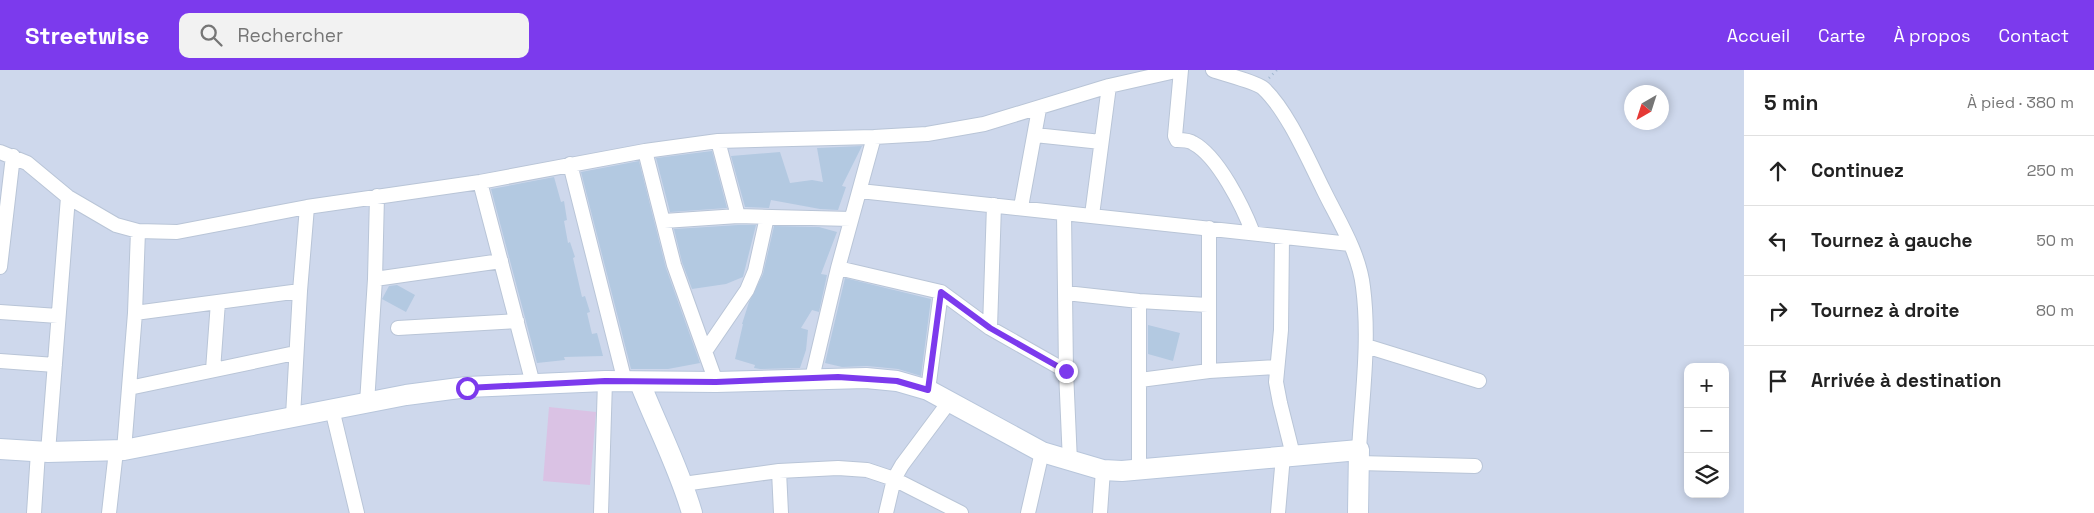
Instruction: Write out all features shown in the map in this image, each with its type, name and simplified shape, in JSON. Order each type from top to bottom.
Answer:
[{"type":"street","points":[[0,267],[7,154],[27,163],[68,197],[116,225],[138,231],[177,232],[307,207],[480,182],[645,151],[718,141],[874,138],[927,134],[984,124],[1039,109],[1109,86],[1181,70],[1175,136],[1177,140],[1192,142],[1210,155],[1244,208],[1253,234]]},
{"type":"street","points":[[1213,70],[1262,86],[1280,109],[1306,155],[1350,244],[1363,286],[1366,346],[1359,457],[1358,513]]},
{"type":"street","points":[[1092,215],[1109,86]]},
{"type":"street","points":[[1020,207],[1039,109]]},
{"type":"street","points":[[1035,134],[1101,142]]},
{"type":"street","points":[[812,378],[838,268],[874,138]]},
{"type":"street","points":[[718,141],[738,216]]},
{"type":"street","points":[[645,151],[674,265],[716,382]]},
{"type":"street","points":[[570,164],[623,382],[671,460],[683,484],[692,513]]},
{"type":"street","points":[[480,182],[533,384]]},
{"type":"street","points":[[860,191],[1350,244]]},
{"type":"street","points":[[367,403],[377,196]]},
{"type":"street","points":[[34,513],[55,365],[68,197]]},
{"type":"street","points":[[990,328],[994,205]]},
{"type":"street","points":[[293,416],[307,207]]},
{"type":"street","points":[[1064,213],[1066,371],[1070,462]]},
{"type":"street","points":[[664,221],[738,216],[851,219]]},
{"type":"street","points":[[706,350],[747,290],[755,271],[767,217]]},
{"type":"street","points":[[1209,228],[1209,371]]},
{"type":"street","points":[[109,513],[129,388],[135,313],[138,231]]},
{"type":"street","points":[[1278,513],[1288,455],[1276,382],[1281,330],[1282,237]]},
{"type":"street","points":[[374,279],[502,261]]},
{"type":"street","points":[[838,268],[941,292],[990,328],[1066,371]]},
{"type":"street","points":[[135,313],[300,291]]},
{"type":"street","points":[[928,390],[941,292]]},
{"type":"street","points":[[1066,293],[1139,301],[1208,305]]},
{"type":"street","points":[[1139,301],[1139,469]]},
{"type":"street","points":[[213,370],[218,302]]},
{"type":"street","points":[[0,312],[58,316]]},
{"type":"street","points":[[398,328],[517,321]]},
{"type":"street","points":[[1366,346],[1479,381]]},
{"type":"street","points":[[129,388],[296,353]]},
{"type":"street","points":[[0,360],[55,365]]},
{"type":"street","points":[[1140,380],[1209,371],[1277,368]]},
{"type":"street","points":[[0,449],[43,452],[120,450],[406,395],[458,388],[533,384],[866,378],[897,381],[928,390],[1042,452],[1070,462],[1103,470],[1122,471],[1288,455],[1359,457],[1475,466]]},
{"type":"street","points":[[601,513],[623,382]]},
{"type":"street","points":[[886,513],[894,479],[902,465],[949,402]]},
{"type":"street","points":[[332,410],[357,513]]},
{"type":"street","points":[[1028,513],[1042,452]]},
{"type":"street","points":[[683,484],[780,471],[838,468],[867,470],[894,479],[946,509],[961,513]]},
{"type":"street","points":[[1100,513],[1103,470]]},
{"type":"street","points":[[780,471],[781,513]]},
{"type":"shaded area","points":[[0,70],[1744,70],[1744,513],[0,513]]},
{"type":"shaded area","points":[[549,407],[596,412],[590,485],[543,481]]},
{"type":"building","points":[[862,146],[842,186],[846,187],[838,210],[820,209],[771,200],[769,208],[745,207],[731,156],[780,152],[790,183],[812,180],[823,182],[817,148]]},
{"type":"building","points":[[712,151],[727,208],[670,212],[656,158]]},
{"type":"building","points":[[639,161],[666,268],[700,363],[668,369],[631,369],[581,172]]},
{"type":"building","points":[[554,177],[561,202],[564,201],[567,220],[564,221],[568,243],[570,242],[575,257],[573,258],[582,297],[585,296],[590,312],[587,313],[592,334],[597,333],[603,356],[564,357],[565,360],[537,363],[491,189]]},
{"type":"building","points":[[756,225],[743,277],[726,284],[692,289],[682,262],[674,229]]},
{"type":"building","points":[[774,226],[819,227],[837,232],[821,274],[827,275],[819,312],[812,310],[801,328],[808,330],[806,350],[800,368],[760,369],[754,368],[755,365],[735,359],[742,324],[749,302],[763,274]]},
{"type":"building","points":[[845,278],[931,299],[921,376],[898,369],[867,366],[842,367],[825,363]]},
{"type":"building","points":[[397,285],[415,295],[406,312],[382,299],[389,286]]},
{"type":"building","points":[[1148,325],[1180,333],[1173,361],[1148,354]]},
{"type":"route","points":[[467,388],[605,381],[640,383],[716,382],[838,377],[897,381],[928,390],[941,292],[990,328],[1066,371]]}]
